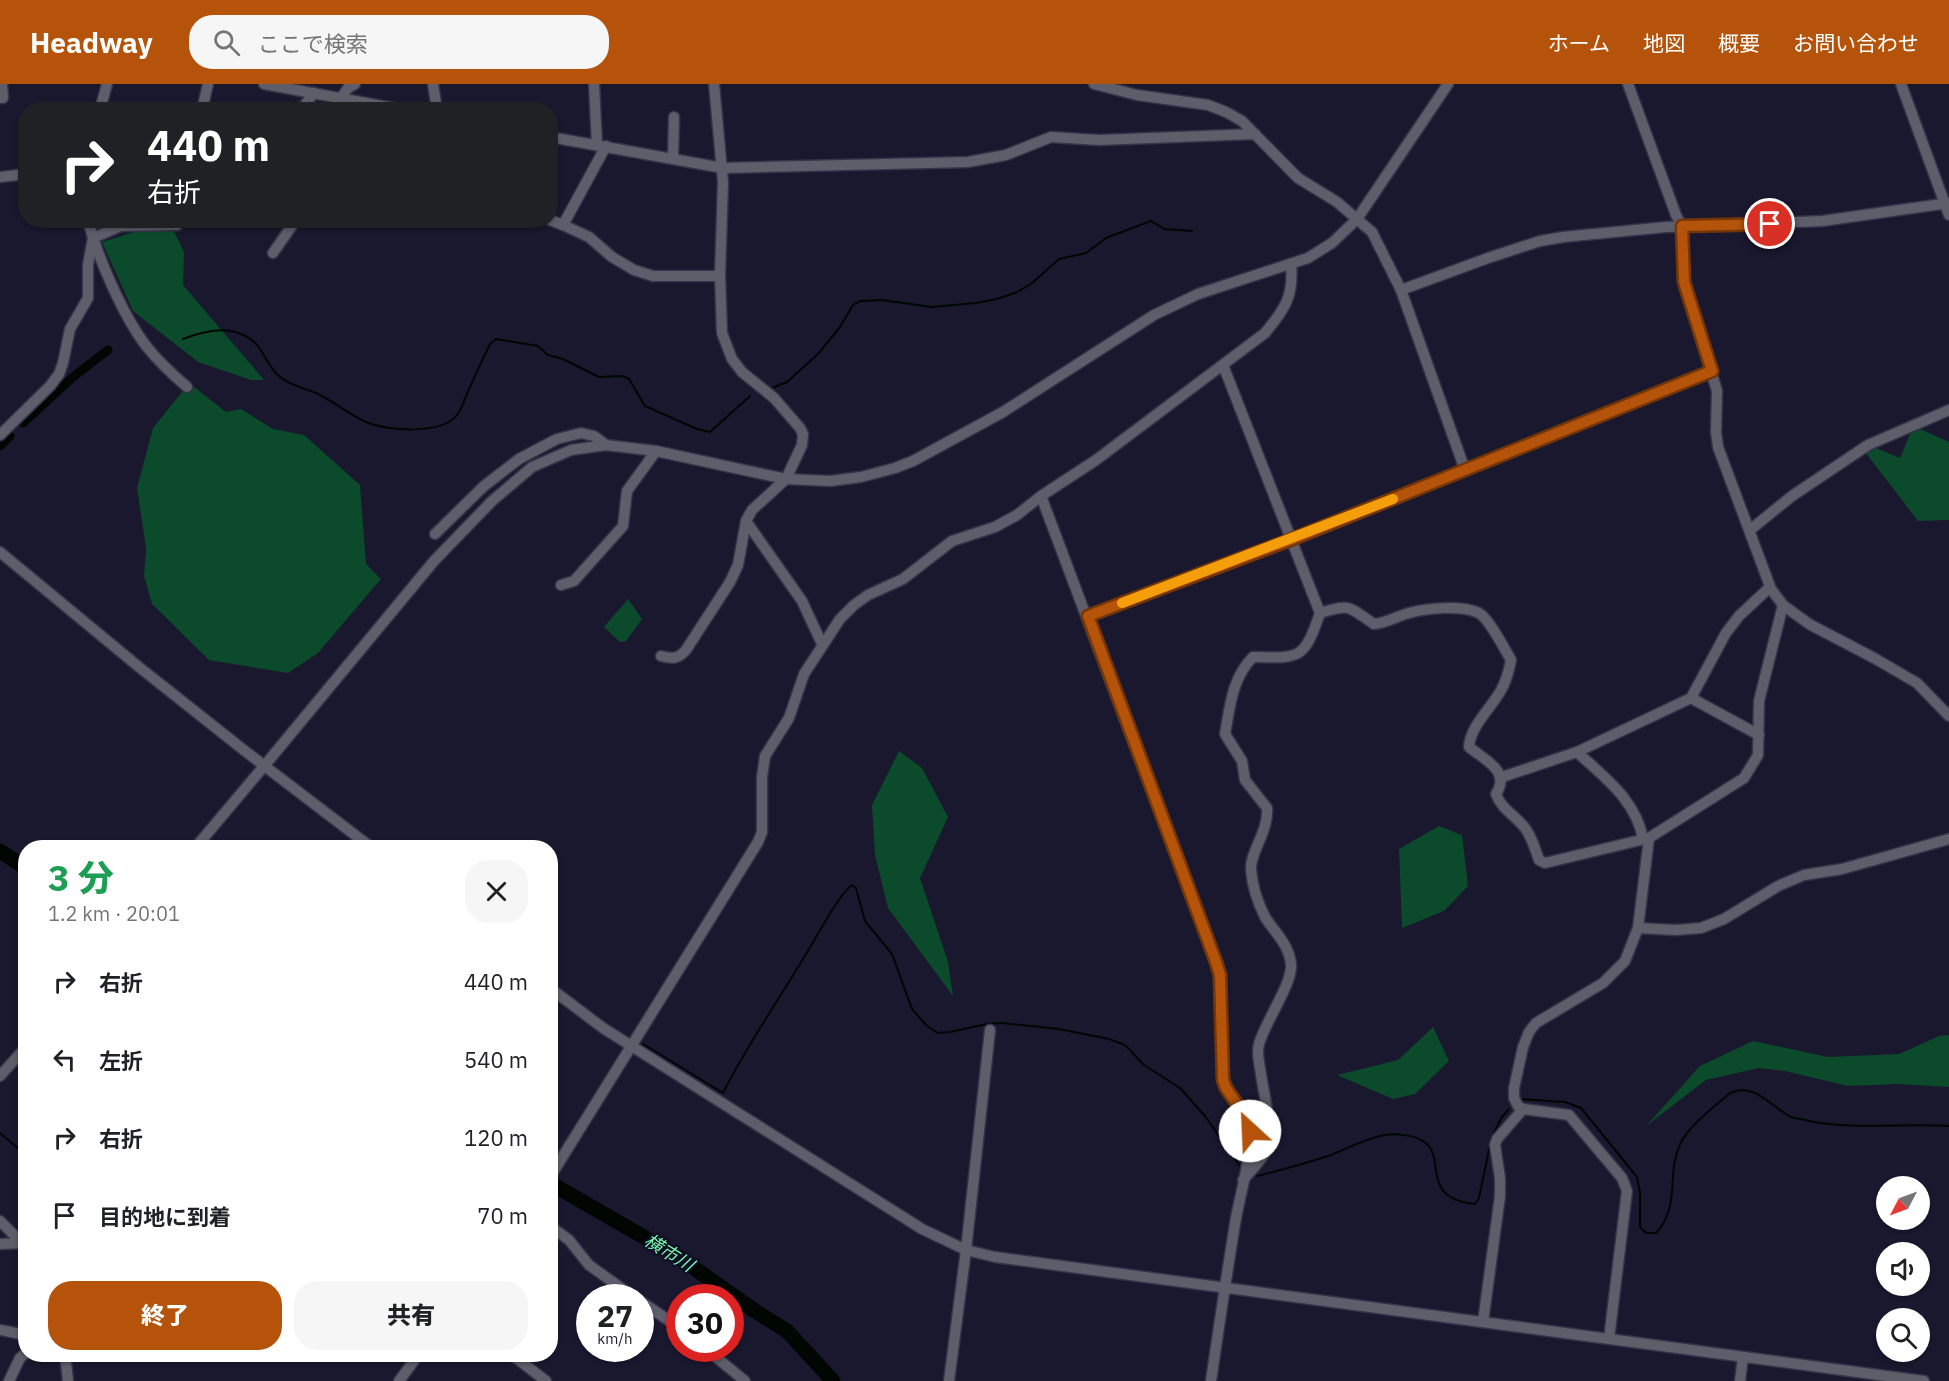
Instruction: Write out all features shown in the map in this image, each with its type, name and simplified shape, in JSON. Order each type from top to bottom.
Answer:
[{"type":"street","points":[[0,98],[3,98],[2,84]]},
{"type":"street","points":[[102,102],[107,84]]},
{"type":"street","points":[[204,102],[207,84]]},
{"type":"street","points":[[264,84],[341,98],[351,102]]},
{"type":"street","points":[[341,98],[348,88],[355,84]]},
{"type":"street","points":[[432,84],[435,102]]},
{"type":"street","points":[[563,225],[602,146],[594,84]]},
{"type":"street","points":[[661,656],[672,659],[679,657],[719,601],[738,565],[746,521],[752,510],[786,479],[802,446],[803,435],[800,428],[774,398],[742,372],[732,358],[722,333],[720,276],[723,168],[714,84]]},
{"type":"street","points":[[1094,84],[1137,95],[1208,105],[1226,112],[1242,122],[1298,178],[1337,202],[1372,232],[1401,290],[1465,471]]},
{"type":"street","points":[[202,840],[434,561],[492,501],[532,467],[571,450],[606,445],[657,451],[786,479],[830,481],[861,477],[895,468],[1003,412],[1154,315],[1198,294],[1291,264],[1322,251],[1357,219],[1448,84]]},
{"type":"street","points":[[1628,84],[1682,226],[1684,282],[1717,391],[1716,432],[1719,447],[1770,587],[1783,605],[1809,624],[1917,683],[1949,716]]},
{"type":"street","points":[[1901,84],[1947,203],[1949,215]]},
{"type":"street","points":[[308,102],[314,93]]},
{"type":"street","points":[[673,159],[674,117]]},
{"type":"street","points":[[558,138],[723,168],[968,162],[1006,155],[1051,137],[1099,140],[1255,134]]},
{"type":"street","points":[[0,177],[18,175]]},
{"type":"street","points":[[1401,290],[1488,258],[1540,241],[1563,237],[1682,226],[1822,221],[1947,203]]},
{"type":"street","points":[[558,223],[589,237],[612,257],[634,270],[653,276],[720,276]]},
{"type":"street","points":[[90,228],[116,291],[145,345],[166,369],[187,387]]},
{"type":"street","points":[[93,238],[116,228]]},
{"type":"street","points":[[273,253],[290,228]]},
{"type":"street","points":[[0,435],[50,386],[59,374],[70,328],[88,298],[88,265],[93,238]]},
{"type":"street","points":[[558,1165],[758,842],[762,832],[762,777],[765,756],[789,718],[804,674],[840,619],[868,595],[903,579],[952,541],[1005,523],[1096,460],[1265,333],[1278,318],[1290,295],[1293,282],[1291,264]]},
{"type":"street","points":[[1223,365],[1320,613],[1310,641],[1299,654],[1290,657],[1253,657],[1243,668],[1233,689],[1225,734],[1242,761],[1245,780],[1267,808],[1264,830],[1251,864],[1251,873],[1256,895],[1265,916],[1288,948],[1292,967],[1258,1047],[1269,1132],[1268,1146],[1243,1180]]},
{"type":"street","points":[[1088,616],[1290,540],[1712,371]]},
{"type":"street","points":[[1750,530],[1792,496],[1868,445],[1949,411]]},
{"type":"street","points":[[435,534],[484,486],[519,459],[557,439],[580,433],[594,436],[606,445]]},
{"type":"street","points":[[561,585],[574,581],[622,526],[627,491],[657,451]]},
{"type":"street","points":[[1041,496],[1088,616],[1216,962],[1220,975],[1223,1080],[1244,1114],[1250,1131],[1211,1381]]},
{"type":"street","points":[[746,521],[802,601],[822,644]]},
{"type":"street","points":[[0,552],[139,667],[362,840]]},
{"type":"street","points":[[1502,777],[1577,752],[1691,698],[1726,633],[1739,616],[1770,587]]},
{"type":"street","points":[[1320,613],[1340,606],[1350,607],[1374,624],[1383,623],[1408,613],[1432,609],[1464,609],[1482,616],[1511,660],[1509,672],[1501,690],[1470,737],[1469,747],[1496,768],[1502,777],[1501,788],[1496,794],[1497,798],[1525,827],[1541,862],[1551,862],[1646,839],[1744,778],[1758,755],[1759,701],[1783,605]]},
{"type":"street","points":[[1691,698],[1759,735]]},
{"type":"street","points":[[1577,752],[1623,794],[1646,839],[1638,928],[1625,961],[1620,967],[1603,982],[1536,1023],[1529,1032],[1523,1047],[1514,1098],[1518,1106],[1523,1109],[1569,1115],[1622,1178],[1627,1191],[1609,1339]]},
{"type":"street","points":[[1638,928],[1676,930],[1701,928],[1724,919],[1778,886],[1804,875],[1842,869],[1949,838]]},
{"type":"street","points":[[558,994],[603,1028],[922,1228],[966,1250],[995,1257],[1924,1381]]},
{"type":"street","points":[[949,1381],[990,1030]]},
{"type":"street","points":[[0,1076],[18,1056]]},
{"type":"street","points":[[1483,1322],[1500,1196],[1495,1145],[1504,1129],[1523,1109]]},
{"type":"street","points":[[0,1221],[18,1238]]},
{"type":"street","points":[[558,1232],[569,1240],[589,1265],[615,1284]]},
{"type":"street","points":[[0,1244],[18,1245]]},
{"type":"street","points":[[0,1330],[18,1333]]},
{"type":"street","points":[[1740,1381],[1743,1357]]},
{"type":"street","points":[[9,1381],[18,1362]]},
{"type":"street","points":[[67,1362],[68,1381]]},
{"type":"street","points":[[399,1381],[412,1362]]},
{"type":"street","points":[[521,1362],[546,1381]]},
{"type":"street","points":[[722,1362],[745,1381]]},
{"type":"green space","points":[[173,229],[184,252],[183,285],[264,380],[251,380],[198,362],[133,311],[102,242],[134,232]]},
{"type":"green space","points":[[189,383],[226,412],[241,409],[273,429],[304,435],[360,485],[366,564],[381,579],[318,653],[288,673],[209,660],[152,604],[144,576],[146,548],[137,488],[153,428]]},
{"type":"green space","points":[[1920,429],[1949,442],[1949,520],[1918,521],[1865,452],[1876,448],[1900,458],[1910,434]]},
{"type":"green space","points":[[628,599],[642,619],[626,641],[620,642],[604,627]]},
{"type":"green space","points":[[899,751],[922,768],[948,817],[920,878],[948,962],[953,996],[888,908],[875,855],[872,805]]},
{"type":"green space","points":[[1439,826],[1462,835],[1468,886],[1444,911],[1402,928],[1399,849]]},
{"type":"green space","points":[[1433,1027],[1449,1061],[1415,1094],[1393,1099],[1337,1075],[1398,1060]]},
{"type":"green space","points":[[1949,1035],[1949,1087],[1899,1084],[1848,1086],[1785,1071],[1759,1068],[1706,1080],[1646,1126],[1700,1066],[1753,1041],[1828,1057],[1899,1054],[1939,1036]]},
{"type":"waterway","points":[[774,387],[787,382],[818,354],[840,327],[853,305],[860,301],[882,300],[932,307],[997,299],[1031,284],[1059,259],[1086,253],[1106,238],[1151,221],[1164,229],[1192,231]]},
{"type":"waterway","points":[[183,339],[219,330],[241,334],[259,347],[272,369],[282,378],[322,396],[366,422],[387,428],[427,428],[450,421],[462,407],[490,344],[496,339],[538,346],[548,355],[563,359],[599,377],[622,376],[629,379],[645,406],[697,429],[710,432],[750,396]]},
{"type":"waterway","points":[[23,423],[73,377],[108,350]]},
{"type":"waterway","points":[[0,446],[10,436]]},
{"type":"waterway","name":"横市川","points":[[0,851],[18,863]]},
{"type":"waterway","points":[[643,1044],[723,1093],[752,1040],[828,917],[852,885],[856,888],[865,921],[892,954],[912,1009],[927,1026],[938,1033],[1002,1023],[1059,1029],[1109,1039],[1125,1045],[1144,1065],[1180,1088],[1205,1116],[1239,1165]]},
{"type":"waterway","points":[[1522,1099],[1565,1102],[1581,1108],[1637,1177],[1640,1193],[1640,1227],[1646,1233],[1656,1233],[1669,1211],[1676,1154],[1681,1142],[1697,1122],[1730,1093],[1739,1090],[1755,1093],[1791,1117],[1826,1124],[1949,1126]]},
{"type":"waterway","points":[[1491,1140],[1501,1118],[1509,1109]]},
{"type":"waterway","points":[[0,1133],[18,1148]]},
{"type":"waterway","points":[[1257,1176],[1328,1156],[1379,1136],[1403,1135],[1417,1138],[1429,1147],[1440,1185],[1446,1193],[1457,1200],[1475,1204],[1479,1198],[1490,1145]]},
{"type":"waterway","name":"横市川","points":[[558,1188],[677,1256],[787,1331],[833,1381]]},
{"type":"slow traffic","points":[[1122,603],[1393,499]]},
{"type":"route","points":[[1250,1131],[1244,1114],[1223,1080],[1220,975],[1216,962],[1088,616],[1290,540],[1712,371],[1684,282],[1682,226],[1770,224]]}]
